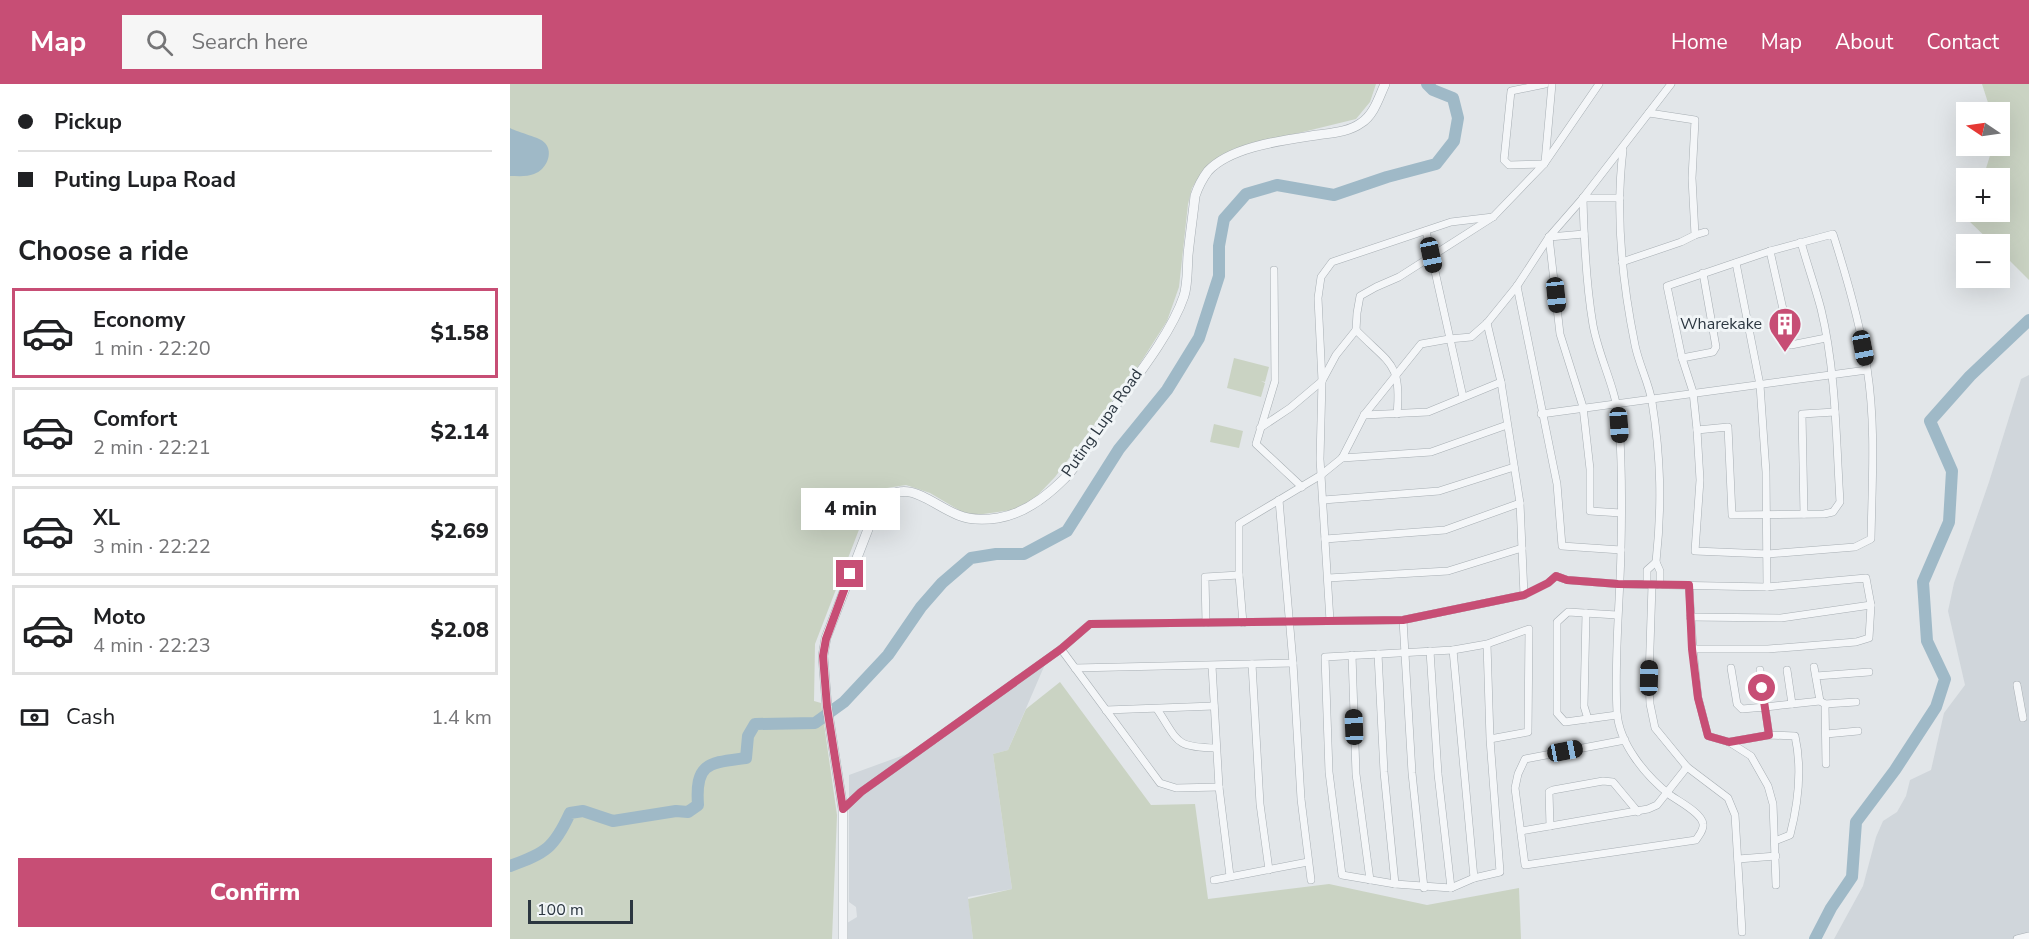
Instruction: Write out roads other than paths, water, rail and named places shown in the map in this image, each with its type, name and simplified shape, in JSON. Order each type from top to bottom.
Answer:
[{"type":"street","name":"Puting Lupa Road","points":[[843,809],[827,707],[823,656],[826,639],[877,506],[892,492],[902,491],[916,493],[969,519],[981,519],[1000,518],[1021,511],[1043,498],[1066,477],[1178,312],[1185,293],[1195,196],[1200,182],[1209,170],[1225,159],[1248,150],[1281,141],[1344,130],[1362,123],[1376,106],[1385,84]]},
{"type":"street","points":[[1545,84],[1511,91],[1504,160],[1509,165],[1545,164]]},
{"type":"street","points":[[1545,164],[1552,84]]},
{"type":"street","points":[[1260,428],[1290,408],[1322,381],[1336,355],[1356,330],[1360,296],[1399,277],[1493,217],[1545,164],[1593,88],[1599,84]]},
{"type":"street","points":[[1243,623],[1239,575],[1239,524],[1321,476],[1342,458],[1364,415],[1421,344],[1471,337],[1487,323],[1517,285],[1549,237],[1583,198],[1671,84]]},
{"type":"street","points":[[1649,113],[1695,120],[1692,178],[1695,235]]},
{"type":"street","points":[[1623,147],[1618,222],[1635,348],[1652,399],[1661,484],[1656,562],[1660,571],[1660,585]]},
{"type":"street","points":[[1583,198],[1620,198]]},
{"type":"street","points":[[1583,198],[1593,327],[1617,403],[1622,468],[1617,615],[1617,715],[1625,740],[1643,769],[1668,794],[1699,816],[1703,824],[1702,832],[1695,840],[1525,865],[1515,788],[1525,759],[1625,740]]},
{"type":"street","points":[[1330,621],[1321,476],[1322,381],[1318,298],[1321,277],[1332,262],[1451,222],[1493,217]]},
{"type":"street","points":[[1426,231],[1463,397]]},
{"type":"street","points":[[1622,262],[1705,232]]},
{"type":"street","points":[[1549,237],[1584,234]]},
{"type":"street","points":[[1833,234],[1855,304],[1867,370],[1873,458],[1871,539],[1855,547],[1767,554],[1695,551],[1700,480],[1697,430],[1692,392],[1666,286],[1801,242],[1833,234]]},
{"type":"street","points":[[1549,237],[1560,334],[1583,407],[1590,469],[1590,511],[1621,513]]},
{"type":"street","points":[[1697,430],[1728,427],[1732,515],[1824,514],[1833,512],[1840,502],[1835,412],[1826,338],[1821,309],[1801,242]]},
{"type":"street","points":[[1770,251],[1791,345],[1826,338]]},
{"type":"street","points":[[1736,263],[1760,385],[1766,472],[1767,586]]},
{"type":"street","points":[[1274,270],[1275,381],[1256,444],[1302,487]]},
{"type":"street","points":[[1682,358],[1713,352],[1716,347],[1703,273]]},
{"type":"street","points":[[1517,285],[1541,414],[1557,484],[1562,546],[1621,550]]},
{"type":"street","points":[[1487,323],[1501,382],[1520,503],[1524,595]]},
{"type":"street","points":[[1356,330],[1388,360],[1397,374],[1399,392],[1397,414]]},
{"type":"street","points":[[1541,414],[1867,370]]},
{"type":"street","points":[[1364,415],[1428,412],[1501,382]]},
{"type":"street","points":[[1804,514],[1802,414],[1835,412]]},
{"type":"street","points":[[1342,458],[1431,452],[1507,424]]},
{"type":"street","points":[[1323,500],[1439,491],[1514,467]]},
{"type":"street","points":[[1279,500],[1293,663],[1301,799],[1311,880]]},
{"type":"street","points":[[1325,538],[1445,530],[1520,503]]},
{"type":"street","points":[[1328,578],[1448,571],[1522,548]]},
{"type":"street","points":[[1656,562],[1647,570],[1650,704],[1655,728],[1687,767],[1728,798],[1734,815],[1742,932]]},
{"type":"street","points":[[1206,623],[1204,578],[1239,575]]},
{"type":"street","points":[[843,939],[843,809],[861,792],[1061,649],[1090,624],[1403,620],[1524,595],[1548,583],[1556,576],[1567,580],[1618,584],[1767,586],[1866,578],[1871,605],[1869,638],[1856,642],[1768,649],[1692,649]]},
{"type":"street","points":[[1689,585],[1692,649],[1698,698],[1708,736],[1729,742],[1751,756],[1768,786],[1773,804],[1776,885]]},
{"type":"street","points":[[1690,617],[1781,618],[1871,605]]},
{"type":"street","points":[[1617,615],[1568,612],[1557,622],[1557,713],[1565,722],[1617,715]]},
{"type":"street","points":[[1586,613],[1584,706],[1588,719]]},
{"type":"street","points":[[1403,620],[1412,773],[1424,888]]},
{"type":"street","points":[[1487,644],[1490,739],[1500,872],[1474,878],[1451,888],[1424,888],[1342,875],[1329,772],[1325,657],[1453,650],[1487,644],[1529,629],[1528,732],[1490,739]]},
{"type":"street","points":[[1061,649],[1160,783],[1176,788],[1219,787]]},
{"type":"street","points":[[1453,650],[1474,878]]},
{"type":"street","points":[[1430,651],[1438,774],[1451,888]]},
{"type":"street","points":[[1378,654],[1384,772],[1395,884]]},
{"type":"street","points":[[1352,655],[1356,774],[1370,880]]},
{"type":"street","points":[[1075,668],[1293,663]]},
{"type":"street","points":[[1252,664],[1260,804],[1269,870]]},
{"type":"street","points":[[1212,666],[1219,787],[1230,876]]},
{"type":"street","points":[[1814,667],[1822,703],[1827,764]]},
{"type":"street","points":[[1731,668],[1739,708],[1856,702]]},
{"type":"street","points":[[1760,670],[1769,735]]},
{"type":"street","points":[[1787,670],[1792,704]]},
{"type":"street","points":[[1816,676],[1869,672]]},
{"type":"street","points":[[2017,685],[2025,702],[2023,718]]},
{"type":"street","points":[[1106,710],[1214,706]]},
{"type":"street","points":[[1157,709],[1179,742],[1190,747],[1216,748]]},
{"type":"street","points":[[1826,734],[1858,731]]},
{"type":"street","points":[[1729,742],[1769,735],[1795,736],[1798,750],[1796,812],[1790,835],[1775,842]]},
{"type":"street","points":[[1521,831],[1638,812],[1657,806],[1687,767]]},
{"type":"street","points":[[1550,826],[1549,792],[1603,781],[1613,782],[1638,812]]},
{"type":"street","points":[[1738,859],[1776,856]]},
{"type":"street","points":[[1214,880],[1308,862]]},
{"type":"street","points":[[2017,939],[2029,936]]},
{"type":"water","points":[[510,128],[539,139],[548,147],[547,161],[538,172],[528,176],[510,176]]},
{"type":"waterway","points":[[510,866],[548,848],[559,834],[570,813],[583,811],[613,821],[676,811],[688,812],[698,805],[699,780],[707,767],[722,761],[746,758],[748,736],[755,724],[815,723],[844,702],[888,655],[921,607],[942,583],[971,558],[996,554],[1024,554],[1067,531],[1119,449],[1167,390],[1199,338],[1219,276],[1219,246],[1224,219],[1246,194],[1277,185],[1334,195],[1387,177],[1436,164],[1454,141],[1458,118],[1453,98],[1433,90],[1427,84]]},
{"type":"waterway","points":[[1815,939],[1831,908],[1852,877],[1856,822],[1895,770],[1936,707],[1945,679],[1927,641],[1923,582],[1949,522],[1952,471],[1930,421],[1970,376],[2029,320]]},
{"type":"place","name":"Wharekake","points":[[1785,353]]}]
